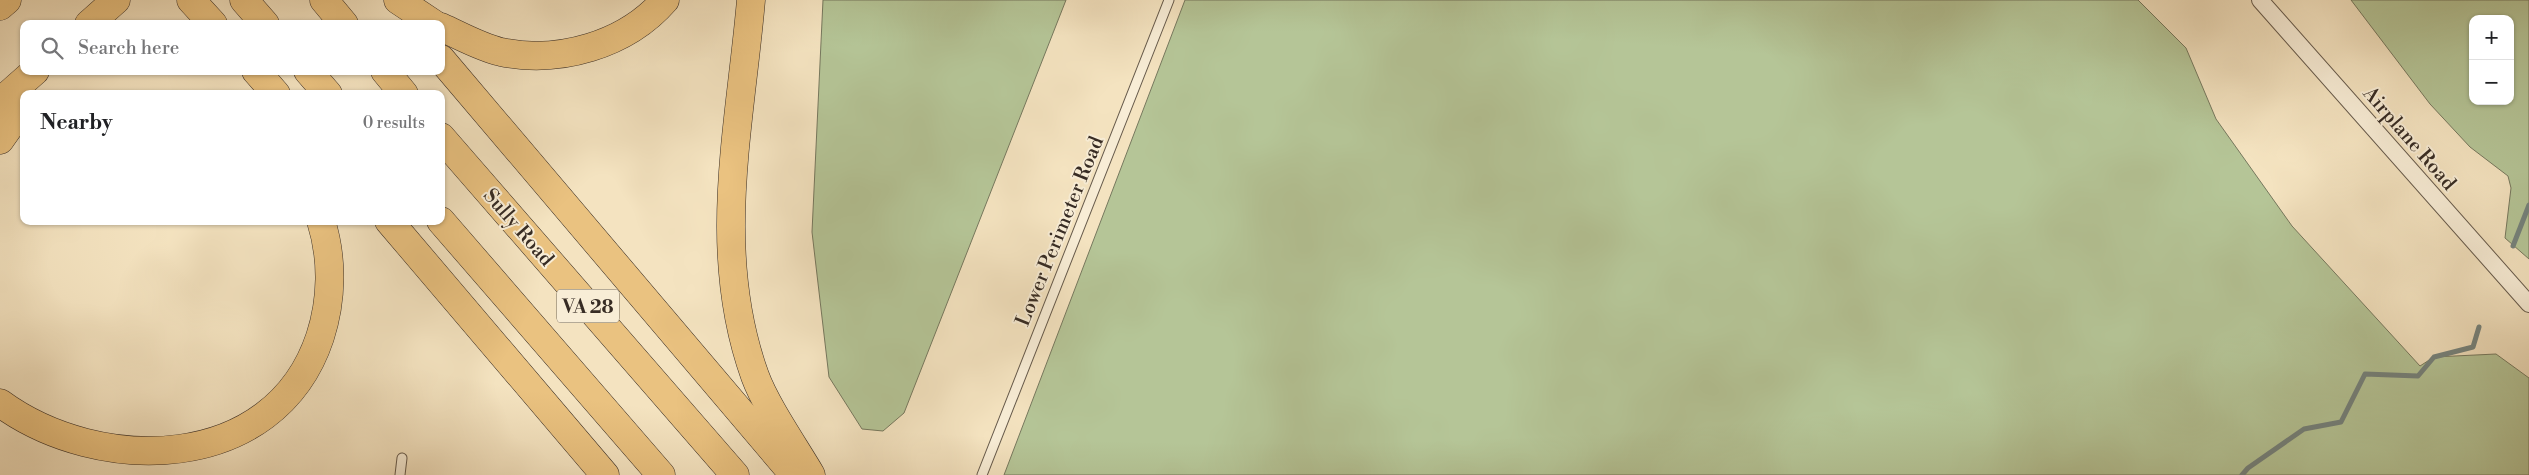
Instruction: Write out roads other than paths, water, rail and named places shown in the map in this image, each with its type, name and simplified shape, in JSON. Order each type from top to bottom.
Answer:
[{"type":"highway","points":[[0,6],[7,0]]},
{"type":"highway","points":[[244,0],[262,20]]},
{"type":"highway","points":[[324,0],[341,20]]},
{"type":"highway","points":[[390,0],[408,20]]},
{"type":"highway","points":[[398,0],[428,20]]},
{"type":"highway","points":[[445,29],[500,51],[526,56],[552,55],[576,51],[620,35],[640,23],[665,0]]},
{"type":"highway","points":[[751,0],[731,175],[729,216],[736,298],[756,378],[811,475]]},
{"type":"highway","points":[[94,20],[114,2]]},
{"type":"highway","points":[[98,20],[114,2]]},
{"type":"highway","points":[[445,64],[794,475]]},
{"type":"highway","points":[[0,102],[30,75]]},
{"type":"highway","points":[[37,90],[51,75]]},
{"type":"highway","points":[[254,75],[265,90]]},
{"type":"highway","points":[[259,75],[273,90]]},
{"type":"highway","points":[[311,75],[325,90]]},
{"type":"highway","points":[[388,75],[401,90]]},
{"type":"highway","points":[[0,140],[20,112]]},
{"type":"highway","name":"Sully Road","points":[[445,142],[735,475]]},
{"type":"highway","points":[[0,403],[20,422],[49,441],[98,459],[131,464],[165,464],[197,458],[228,445],[255,428],[283,403],[294,389],[314,351],[324,326],[329,289],[328,253],[322,225]]},
{"type":"highway","points":[[392,225],[605,475]]},
{"type":"highway","name":"VA 28","points":[[444,225],[661,475]]},
{"type":"street","name":"Airplane Road","points":[[2260,0],[2529,304]]},
{"type":"lane","name":"Lower Perimeter Road","points":[[982,475],[1169,0]]},
{"type":"lane","points":[[400,475],[402,458]]},
{"type":"waterway","points":[[2513,246],[2529,205]]},
{"type":"waterway","points":[[2242,475],[2248,468],[2304,429],[2341,422],[2365,374],[2418,376],[2434,357],[2473,347],[2479,327]]}]
